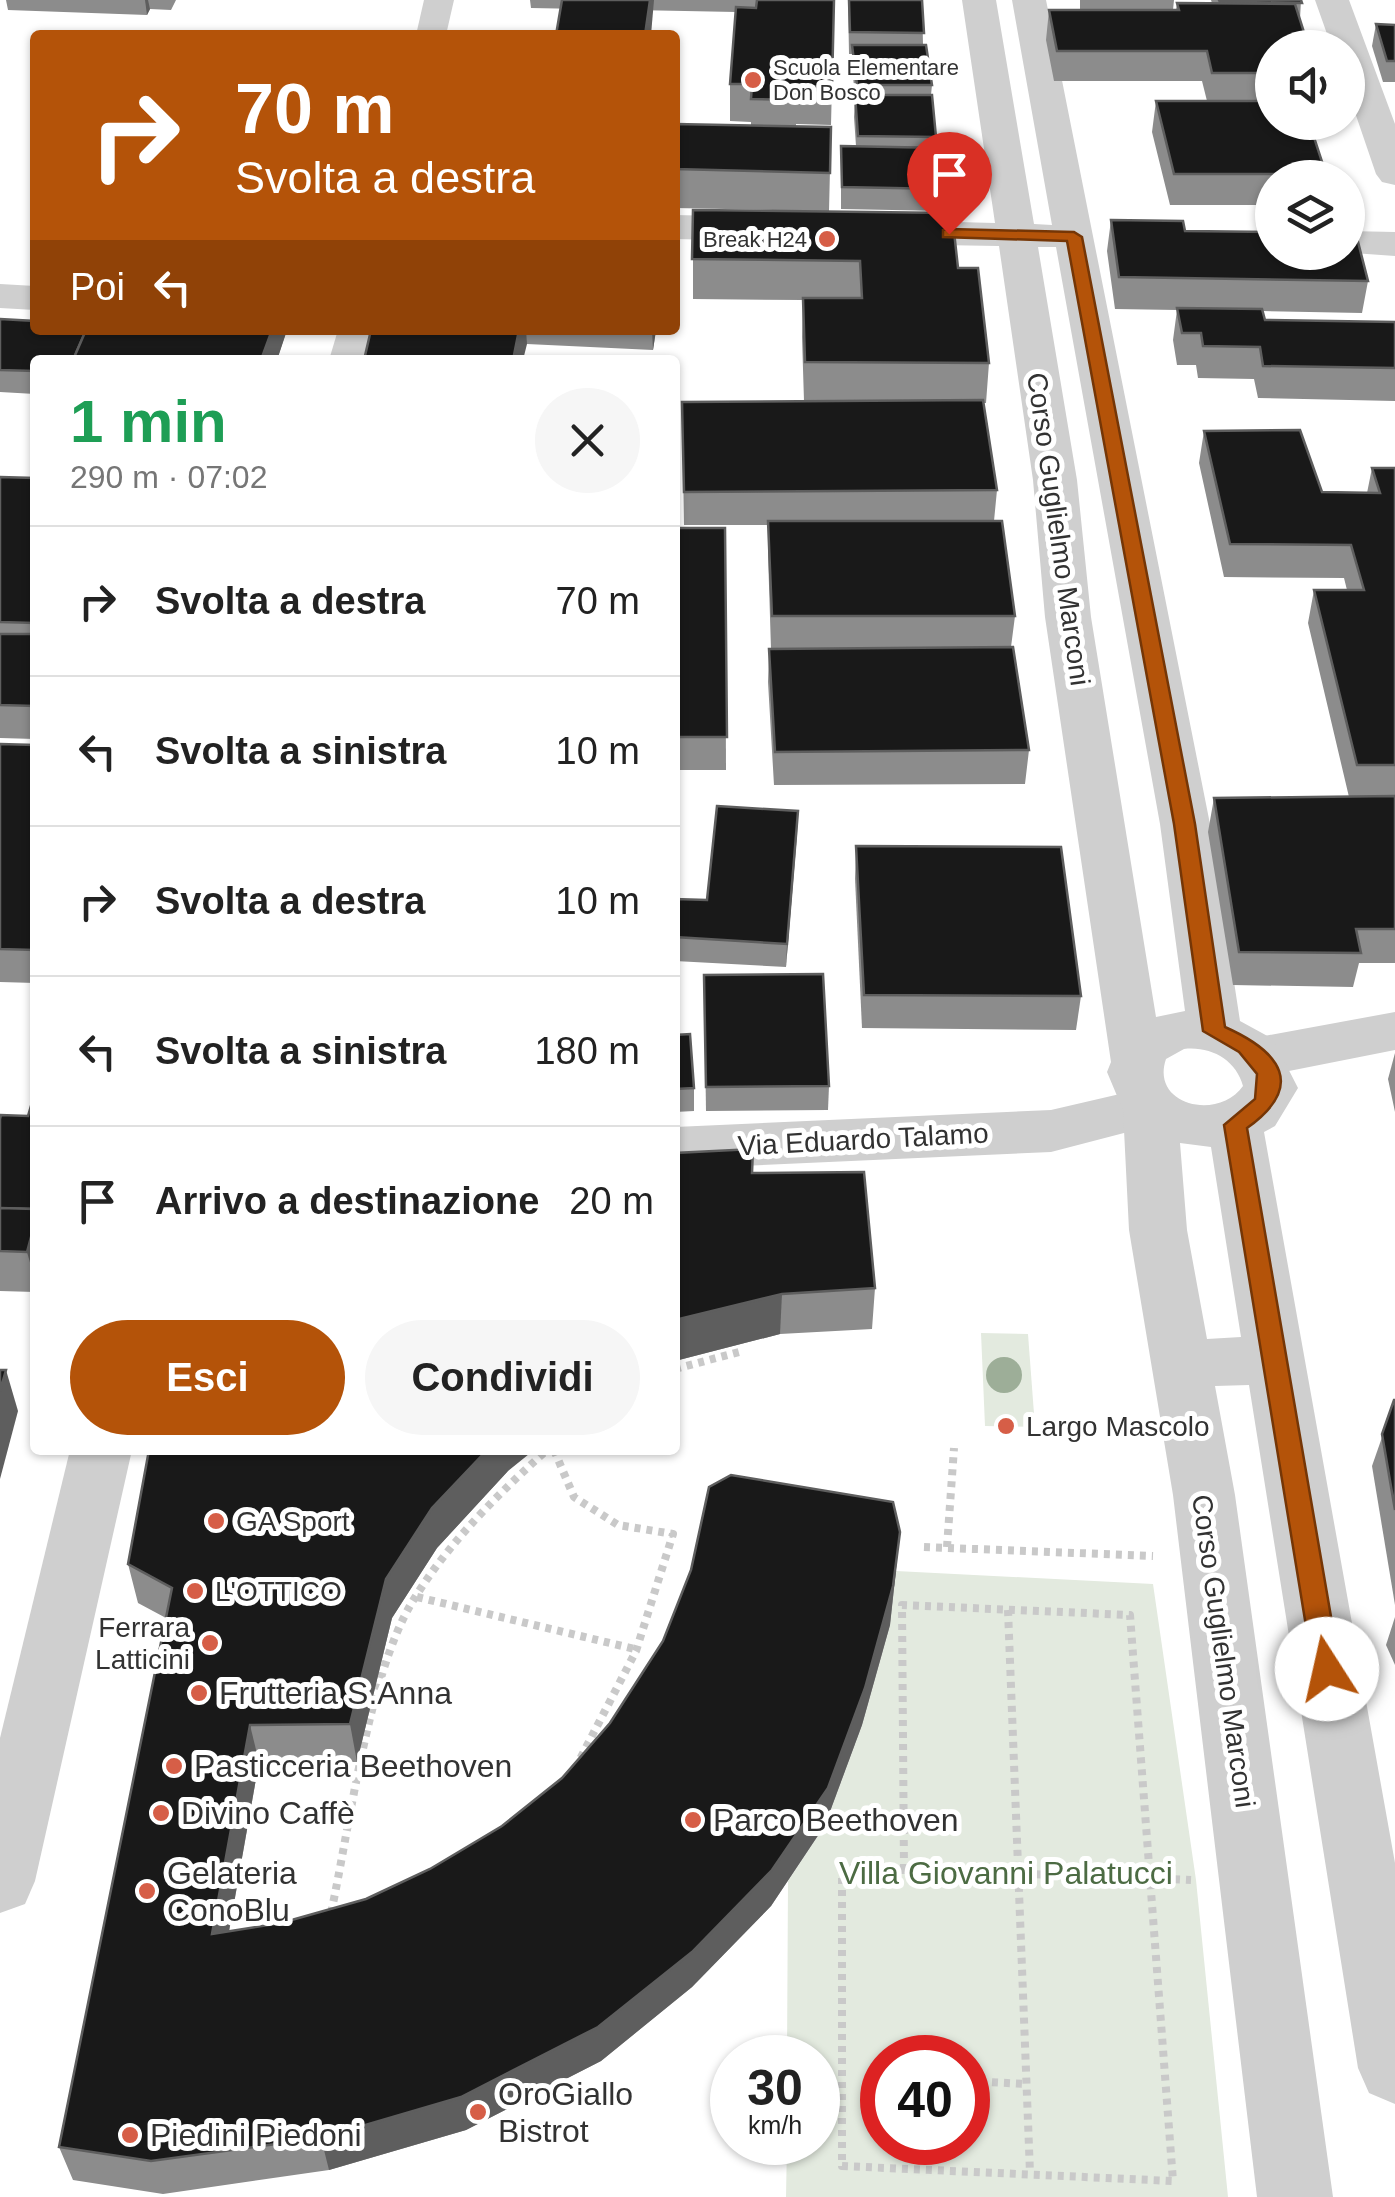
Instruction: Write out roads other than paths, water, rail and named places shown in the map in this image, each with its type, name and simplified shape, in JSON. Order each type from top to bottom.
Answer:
[{"type":"street","points":[[432,30],[439,0]]},
{"type":"street","name":"Corso Guglielmo Marconi","points":[[979,0],[1048,438],[1068,617],[1146,1108],[1158,1230],[1212,1559],[1295,2197]]},
{"type":"street","points":[[1029,0],[1146,617],[1204,824],[1237,1044],[1270,1088],[1253,1116],[1235,1125],[1190,1126],[1146,1108],[1156,1037],[1174,1031],[1237,1044],[1395,1032]]},
{"type":"street","points":[[1332,0],[1395,174]]},
{"type":"street","points":[[680,227],[1120,238]]},
{"type":"street","points":[[1365,243],[1395,244]]},
{"type":"street","points":[[0,296],[30,298]]},
{"type":"street","points":[[1048,438],[1112,440]]},
{"type":"street","points":[[1068,617],[1146,617]]},
{"type":"street","name":"Via Eduardo Talamo","points":[[680,1148],[1051,1131],[1146,1108]]},
{"type":"street","points":[[1235,1125],[1395,2068]]},
{"type":"street","points":[[1181,1364],[1273,1360]]},
{"type":"street","points":[[0,1881],[100,1455]]},
{"type":"place","name":"Scuola Elementare Don Bosco","points":[[753,80]]},
{"type":"place","name":"Break H24","points":[[827,239]]},
{"type":"place","name":"Largo Mascolo","points":[[1006,1426]]},
{"type":"place","name":"GA Sport","points":[[216,1521]]},
{"type":"place","name":"L'OTTICO","points":[[195,1591]]},
{"type":"place","name":"Ferrara Latticini","points":[[210,1643]]},
{"type":"place","name":"Frutteria S.Anna","points":[[199,1693]]},
{"type":"place","name":"Pasticceria Beethoven","points":[[174,1766]]},
{"type":"place","name":"Divino Caffè","points":[[161,1813]]},
{"type":"place","name":"Parco Beethoven","points":[[693,1820]]},
{"type":"place","name":"Gelateria ConoBlu","points":[[147,1891]]},
{"type":"place","name":"OroGiallo Bistrot","points":[[478,2112]]},
{"type":"place","name":"Piedini Piedoni","points":[[130,2135]]},
{"type":"park label","name":"Villa Giovanni Palatucci","points":[[1006,1873]]}]
